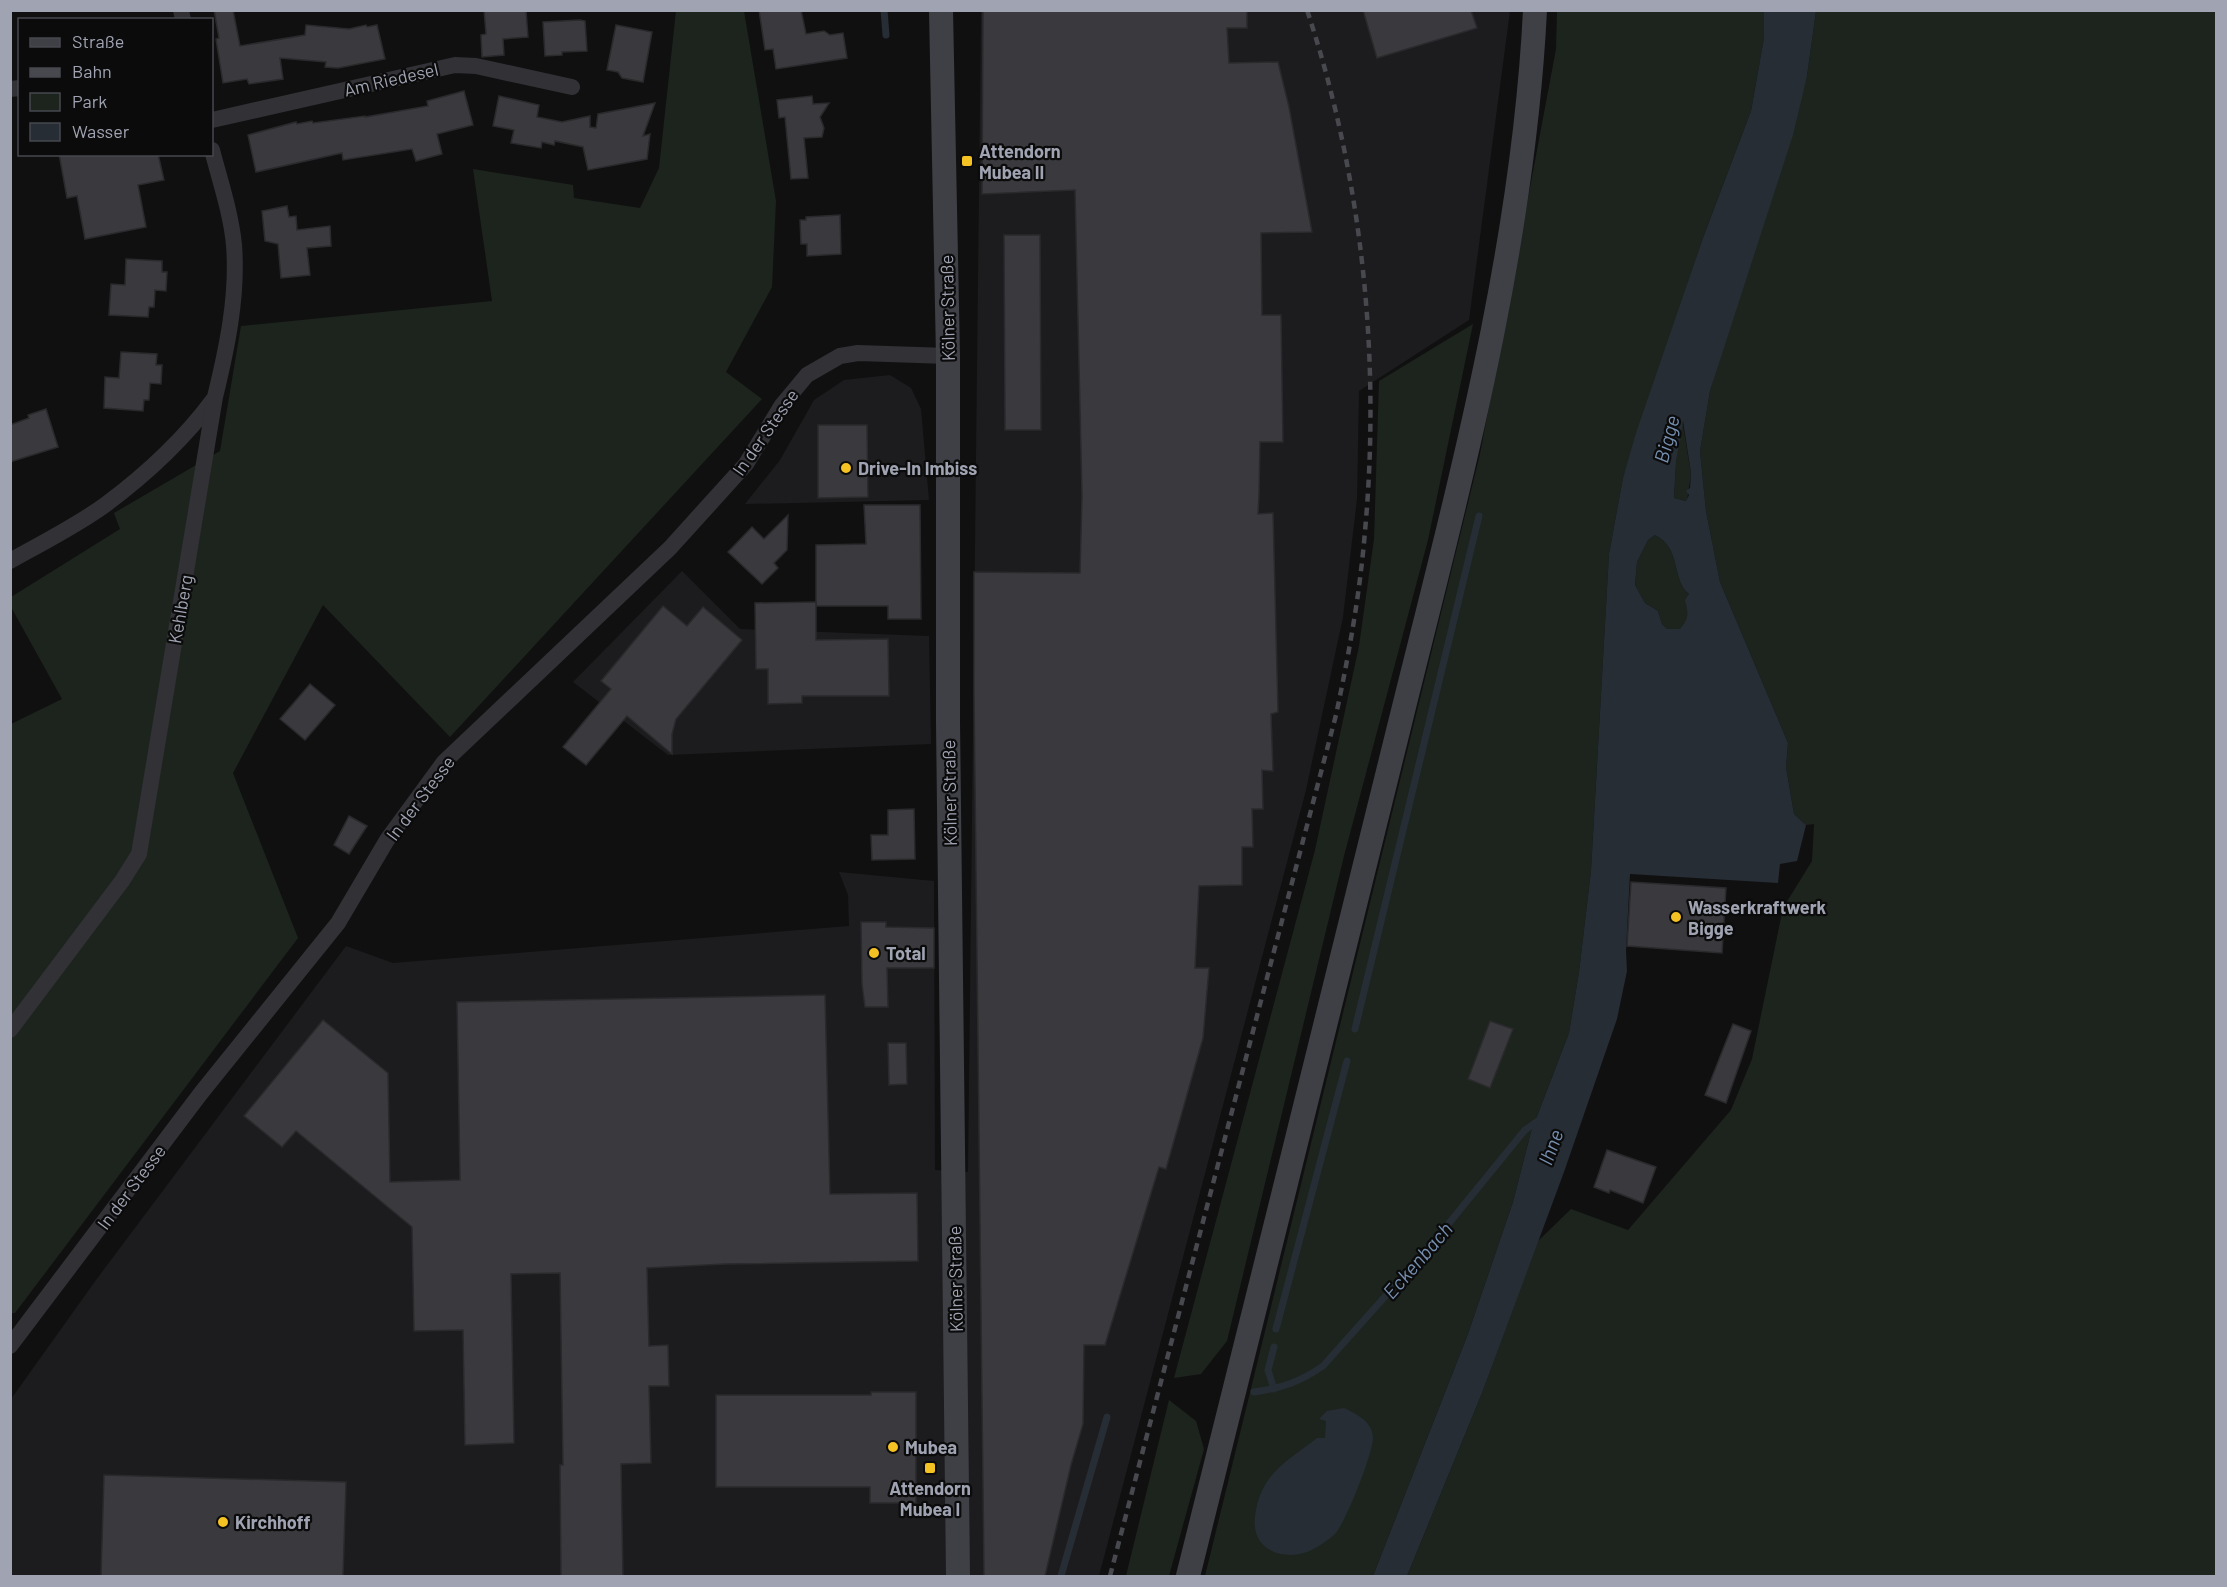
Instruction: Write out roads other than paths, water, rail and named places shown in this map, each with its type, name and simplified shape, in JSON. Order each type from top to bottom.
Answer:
[{"type":"main road","name":"Kölner Straße","points":[[941,10],[948,356],[948,722],[957,1576]]},
{"type":"main road","points":[[1188,1576],[1461,480],[1503,273],[1516,196],[1529,93],[1535,10]]},
{"type":"street","name":"Am Riedesel","points":[[213,120],[455,65],[476,66],[572,87]]},
{"type":"street","name":"Kehlberg","points":[[10,1030],[122,881],[138,854],[215,397],[227,351],[233,300],[234,245],[213,154]]},
{"type":"street","name":"In der Stesse","points":[[10,1346],[201,1093],[338,923],[387,840],[444,762],[670,548],[746,464],[782,405],[807,375],[840,356],[858,353],[948,356]]},
{"type":"street","points":[[10,561],[104,505],[186,433],[215,397]]},
{"type":"water","points":[[1764,11],[1816,11],[1807,76],[1793,135],[1710,391],[1700,451],[1706,511],[1720,582],[1788,743],[1786,767],[1794,814],[1806,825],[1797,861],[1780,864],[1778,883],[1630,874],[1627,971],[1617,1019],[1564,1172],[1482,1393],[1407,1576],[1373,1576],[1468,1334],[1513,1202],[1531,1132],[1569,1033],[1591,871],[1609,554],[1623,478],[1636,433],[1703,238],[1751,111],[1764,38]],"holes":[[[1683,421],[1691,473],[1690,488],[1686,491],[1689,495],[1686,501],[1674,498],[1676,462]],[[1655,535],[1669,548],[1683,588],[1689,594],[1685,600],[1687,618],[1680,629],[1667,629],[1662,624],[1658,611],[1645,603],[1635,585],[1637,562],[1648,540]]]},
{"type":"water","points":[[1344,1408],[1367,1423],[1373,1438],[1364,1473],[1345,1518],[1334,1535],[1310,1551],[1287,1555],[1270,1550],[1263,1545],[1255,1528],[1255,1517],[1262,1490],[1276,1470],[1285,1462],[1317,1438],[1325,1438],[1326,1421],[1319,1419],[1327,1411]]},
{"type":"waterway","points":[[884,10],[886,35]]},
{"type":"waterway","points":[[1355,1029],[1479,516]]},
{"type":"waterway","points":[[1276,1329],[1347,1061]]},
{"type":"waterway","name":"Eckenbach","points":[[1254,1392],[1290,1384],[1323,1366],[1432,1244],[1525,1130],[1541,1119]]},
{"type":"waterway","points":[[1274,1347],[1268,1370],[1274,1389]]},
{"type":"waterway","name":"Eckenbach","points":[[1061,1576],[1107,1417]]},
{"type":"railway","points":[[1110,1576],[1336,715],[1350,646],[1360,577],[1369,465],[1370,400],[1363,268],[1342,137],[1307,10]]},
{"type":"place","name":"Attendorn Mubea II","points":[[967,161]]},
{"type":"place","name":"Drive-In Imbiss","points":[[846,468]]},
{"type":"place","name":"Wasserkraftwerk Bigge","points":[[1676,917]]},
{"type":"place","name":"Total","points":[[874,953]]},
{"type":"place","name":"Mubea","points":[[893,1447]]},
{"type":"place","name":"Attendorn Mubea I","points":[[930,1468]]},
{"type":"place","name":"Kirchhoff","points":[[223,1522]]},
{"type":"water label","name":"Bigge","points":[[1666,439]]},
{"type":"water label","name":"Ihne","points":[[1550,1147]]}]
